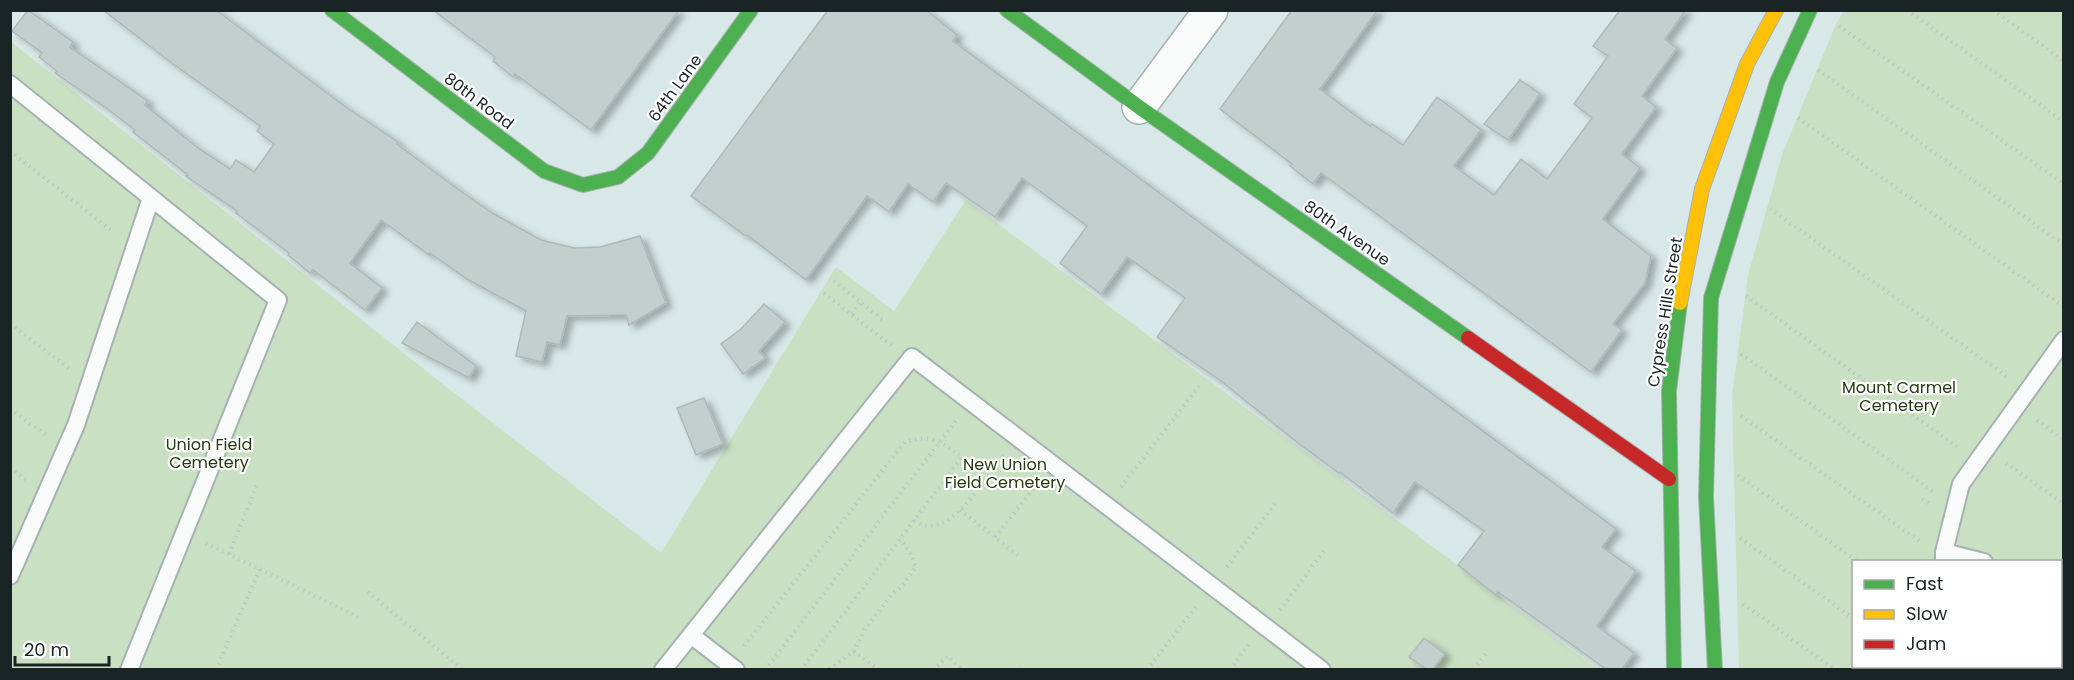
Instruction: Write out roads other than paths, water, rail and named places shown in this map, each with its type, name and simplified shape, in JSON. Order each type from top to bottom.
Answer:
[{"type":"street","name":"80th Road","points":[[332,10],[544,171],[583,185],[618,177]]},
{"type":"street","name":"64th Lane","points":[[618,177],[648,153],[751,10]]},
{"type":"street","name":"80th Avenue","points":[[1007,10],[1139,107],[1670,479]]},
{"type":"street","points":[[1139,107],[1211,10]]},
{"type":"street","name":"Cypress Hills Street","points":[[1674,669],[1669,391],[1679,308],[1702,189],[1747,64],[1776,10]]},
{"type":"street","points":[[1714,669],[1706,497],[1711,298],[1777,82],[1810,10]]},
{"type":"lane","points":[[10,84],[278,300],[129,669]]},
{"type":"lane","points":[[10,576],[76,425],[152,198]]},
{"type":"lane","points":[[1974,560],[1944,557],[1961,484],[2064,340]]},
{"type":"lane","points":[[663,669],[912,357],[1322,669]]},
{"type":"lane","points":[[691,635],[732,667]]},
{"type":"park label","name":"Mount Carmel Cemetery","points":[[1899,396]]},
{"type":"park label","name":"Union Field Cemetery","points":[[209,453]]},
{"type":"park label","name":"New Union Field Cemetery","points":[[1005,473]]}]
